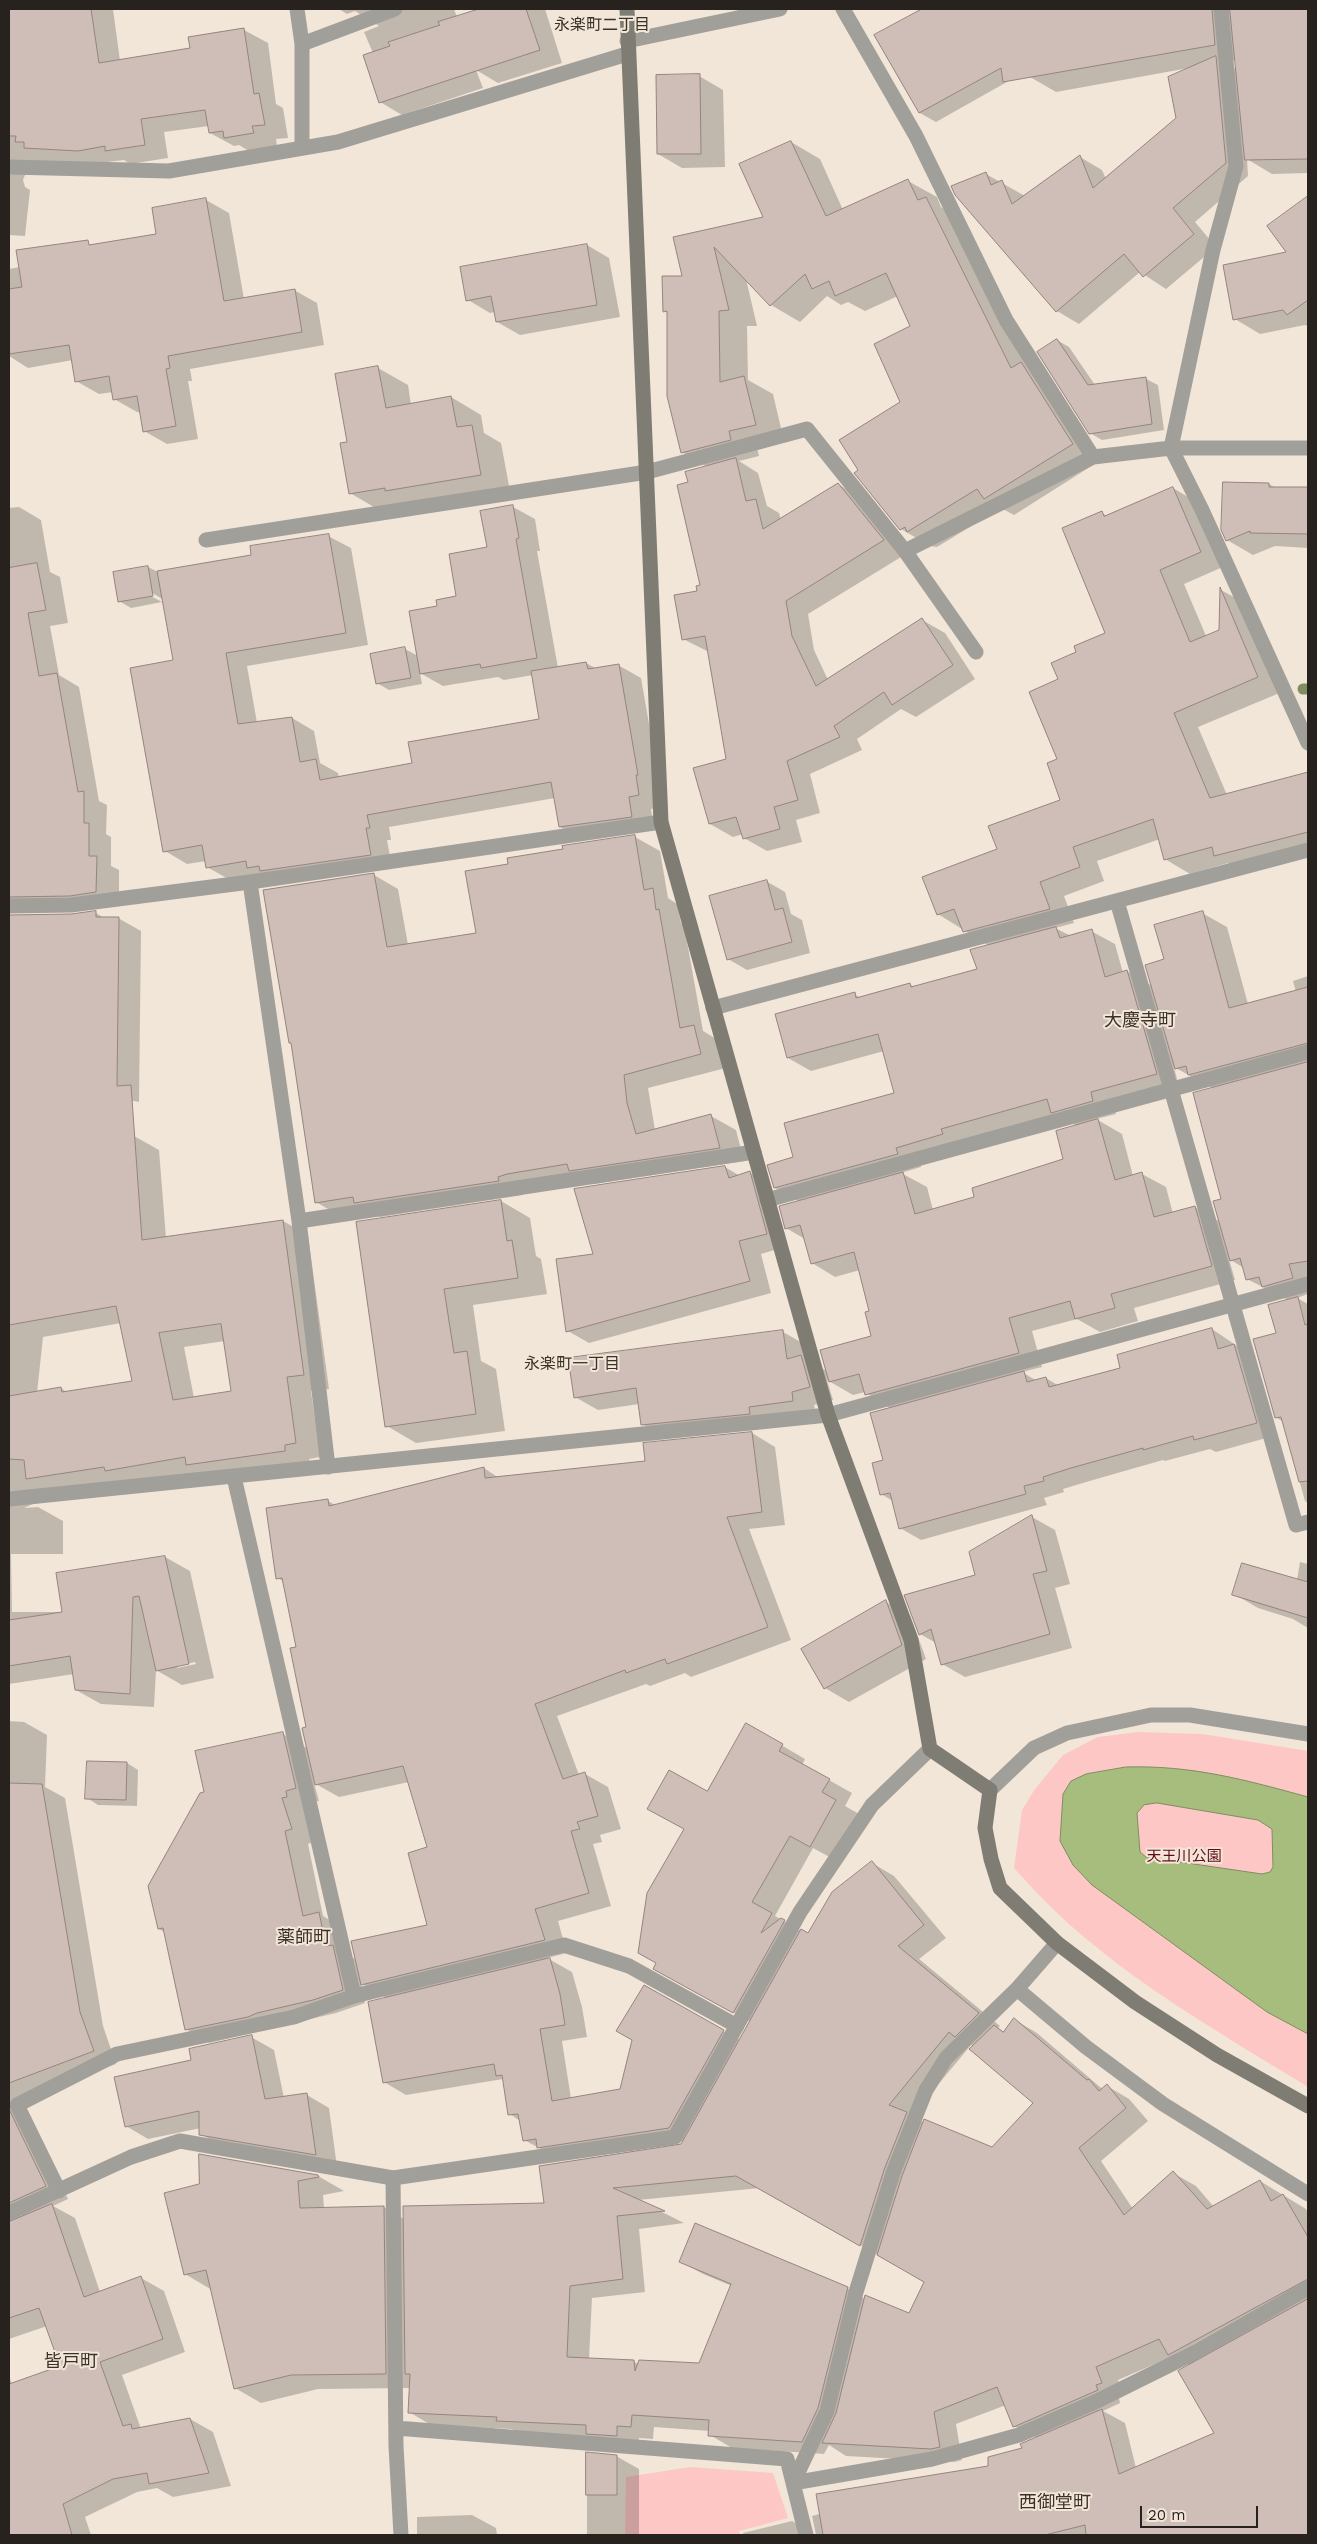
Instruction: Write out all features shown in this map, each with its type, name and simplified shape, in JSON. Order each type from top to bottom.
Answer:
[{"type":"street","points":[[297,9],[302,44],[302,148]]},
{"type":"street","points":[[302,44],[395,9]]},
{"type":"street","points":[[627,9],[627,47],[661,822],[828,1415],[911,1640],[930,1749],[990,1790]]},
{"type":"street","points":[[9,167],[169,171],[338,142],[627,47],[780,9]]},
{"type":"street","points":[[843,9],[916,136],[1006,320],[1093,457]]},
{"type":"street","points":[[1221,9],[1236,166],[1213,250],[1171,448],[1202,510],[1308,743]]},
{"type":"street","points":[[206,540],[647,472],[807,429],[905,551],[976,652]]},
{"type":"street","points":[[905,551],[1093,457],[1171,448],[1308,448]]},
{"type":"street","points":[[9,906],[71,904],[250,882],[661,822]]},
{"type":"street","points":[[713,1008],[1308,850]]},
{"type":"street","points":[[250,882],[299,1221],[328,1467]]},
{"type":"street","points":[[1117,900],[1296,1525],[1308,1522]]},
{"type":"street","points":[[767,1200],[1308,1052]]},
{"type":"street","points":[[299,1221],[754,1152]]},
{"type":"street","points":[[9,1499],[828,1415],[1308,1284]]},
{"type":"street","points":[[234,1476],[354,1996]]},
{"type":"street","points":[[1308,1734],[1190,1715],[1151,1715],[1067,1733],[1034,1748],[990,1790],[985,1828],[990,1859],[1000,1888],[1057,1943],[1135,2002],[1217,2055],[1308,2106]]},
{"type":"street","points":[[9,2213],[131,2157],[180,2141],[393,2178],[674,2137],[800,1912],[872,1805],[930,1749]]},
{"type":"street","points":[[793,2483],[827,2411],[856,2292],[893,2172],[926,2090],[946,2058],[1017,1989],[1057,1943]]},
{"type":"street","points":[[59,2191],[17,2105],[118,2054],[294,2017],[354,1996],[564,1945],[629,1966],[737,2026]]},
{"type":"street","points":[[1017,1989],[1086,2047],[1163,2104],[1308,2194]]},
{"type":"street","points":[[393,2178],[396,2428],[401,2535]]},
{"type":"street","points":[[793,2483],[932,2459],[1019,2435],[1095,2402],[1198,2351],[1308,2288]]},
{"type":"street","points":[[396,2428],[786,2459],[806,2535]]},
{"type":"green space","name":"天王川公園","points":[[1138,1732],[1203,1734],[1308,1751],[1308,2087],[1210,2027],[1114,1961],[1056,1912],[1014,1868],[1022,1810],[1035,1789],[1063,1755],[1098,1737]]},
{"type":"green space","points":[[690,2467],[773,2473],[788,2518],[739,2531],[740,2535],[625,2535],[626,2477]]},
{"type":"shaded area","points":[[1126,1767],[1174,1768],[1218,1775],[1308,1797],[1308,2034],[1267,2012],[1092,1885],[1073,1865],[1060,1841],[1063,1794],[1071,1781],[1086,1774]],"holes":[[[1157,1803],[1258,1820],[1272,1829],[1273,1867],[1270,1872],[1262,1874],[1146,1857],[1140,1852],[1137,1813],[1144,1805]]]},
{"type":"building","points":[[9,9],[91,9],[99,63],[190,48],[188,37],[244,28],[254,94],[259,93],[265,125],[252,126],[254,133],[224,138],[223,131],[209,133],[205,110],[141,119],[145,145],[105,151],[105,146],[78,151],[24,148],[24,142],[15,142],[16,136],[9,136]]},
{"type":"building","points":[[479,9],[526,9],[540,50],[379,103],[363,55],[390,46],[388,42],[440,25],[438,22]]},
{"type":"building","points":[[922,9],[1212,9],[1215,45],[1003,82],[1001,68],[919,113],[874,35]]},
{"type":"building","points":[[1230,9],[1308,9],[1308,159],[1245,160]]},
{"type":"building","points":[[1216,56],[1226,163],[1173,208],[1194,234],[1143,277],[1124,254],[1056,312],[955,195],[951,186],[986,172],[991,185],[1002,180],[1012,204],[1080,155],[1093,188],[1176,118],[1168,77]]},
{"type":"building","points":[[700,74],[701,154],[657,154],[656,75]]},
{"type":"building","points":[[791,141],[826,216],[908,179],[918,200],[926,197],[1011,368],[1021,362],[1073,444],[984,499],[977,489],[907,532],[905,527],[900,530],[854,473],[858,470],[839,440],[900,402],[874,344],[910,326],[886,273],[835,296],[829,281],[812,289],[805,274],[770,306],[714,247],[729,310],[719,311],[720,382],[744,376],[756,425],[729,431],[731,440],[681,453],[667,396],[667,311],[663,312],[662,276],[682,276],[673,237],[763,217],[739,164]]},
{"type":"building","points":[[1308,196],[1308,300],[1287,315],[1283,310],[1233,320],[1223,265],[1286,252],[1267,226]]},
{"type":"building","points":[[206,198],[224,301],[295,289],[302,332],[168,356],[170,368],[166,369],[176,426],[143,432],[137,396],[113,400],[109,376],[75,382],[69,345],[9,354],[9,289],[22,287],[16,250],[88,240],[89,245],[156,234],[152,208]]},
{"type":"building","points":[[587,244],[597,305],[496,322],[491,296],[466,301],[460,267]]},
{"type":"building","points":[[1057,339],[1088,385],[1146,377],[1152,424],[1089,434],[1037,352]]},
{"type":"building","points":[[378,366],[386,408],[451,396],[457,427],[472,425],[481,475],[385,491],[385,488],[349,494],[340,443],[347,442],[335,374]]},
{"type":"building","points":[[736,458],[746,501],[756,499],[763,529],[838,483],[884,540],[786,601],[792,636],[816,686],[922,618],[953,665],[892,705],[884,692],[834,726],[840,737],[787,761],[798,800],[774,807],[780,829],[743,839],[736,817],[709,824],[693,768],[726,759],[705,636],[682,640],[674,595],[697,591],[696,586],[700,585],[677,485],[688,482],[685,472]]},
{"type":"building","points":[[1223,482],[1269,483],[1269,487],[1308,487],[1308,534],[1250,533],[1250,531],[1226,541],[1221,530]]},
{"type":"building","points":[[1173,487],[1201,552],[1160,570],[1190,642],[1219,630],[1220,587],[1258,677],[1174,713],[1210,798],[1308,772],[1308,832],[1214,856],[1212,847],[1164,860],[1153,819],[1073,847],[1080,867],[1040,882],[1050,909],[963,932],[954,909],[937,915],[922,877],[997,849],[988,826],[1060,800],[1047,763],[1057,759],[1029,692],[1058,679],[1051,663],[1076,652],[1074,646],[1105,633],[1062,528],[1102,511],[1104,516]]},
{"type":"building","points":[[513,505],[519,538],[516,539],[537,658],[481,668],[480,664],[420,674],[409,611],[437,606],[436,600],[456,596],[449,554],[487,547],[480,511]]},
{"type":"building","points":[[329,534],[346,633],[226,653],[238,724],[292,717],[300,762],[316,759],[320,780],[412,763],[408,742],[539,719],[531,671],[586,662],[588,669],[619,664],[638,775],[636,775],[639,795],[629,797],[632,817],[559,827],[551,782],[367,815],[370,828],[366,828],[371,855],[260,871],[259,866],[247,868],[246,861],[206,868],[202,845],[163,852],[130,668],[173,660],[157,571],[251,555],[250,546]]},
{"type":"building","points":[[37,563],[46,610],[28,613],[39,676],[57,673],[78,792],[84,791],[84,823],[89,823],[89,856],[97,856],[96,892],[70,896],[9,897],[9,568]]},
{"type":"building","points":[[148,566],[153,596],[118,602],[113,572]]},
{"type":"building","points":[[405,647],[411,678],[376,684],[370,654]]},
{"type":"building","points":[[635,835],[644,890],[653,888],[656,910],[659,909],[680,1028],[694,1025],[701,1054],[624,1075],[627,1103],[636,1134],[711,1114],[720,1148],[569,1171],[567,1164],[507,1174],[498,1177],[499,1181],[354,1203],[353,1197],[315,1203],[291,1043],[289,1043],[263,890],[374,873],[387,947],[476,933],[465,871],[508,864],[507,858],[563,849],[562,846]]},
{"type":"building","points":[[767,880],[775,910],[783,908],[792,942],[727,960],[709,896]]},
{"type":"building","points":[[96,911],[96,917],[119,917],[117,1086],[131,1085],[142,1240],[283,1220],[304,1375],[287,1377],[296,1443],[285,1445],[285,1451],[186,1465],[185,1457],[105,1471],[104,1467],[26,1479],[24,1460],[9,1459],[9,1396],[61,1387],[62,1392],[132,1381],[116,1306],[9,1325],[9,915],[71,914]],"holes":[[[221,1324],[231,1391],[173,1400],[159,1333]]]},
{"type":"building","points":[[1203,911],[1229,1008],[1308,987],[1308,1043],[1188,1075],[1186,1066],[1175,1069],[1145,965],[1164,959],[1154,925]]},
{"type":"building","points":[[1056,927],[1060,938],[1092,929],[1105,977],[1127,970],[1157,1074],[1091,1092],[1093,1101],[1051,1113],[1047,1099],[941,1129],[943,1134],[896,1148],[898,1154],[774,1188],[767,1165],[793,1157],[784,1123],[894,1093],[878,1034],[787,1058],[775,1014],[855,992],[856,998],[910,983],[911,987],[977,969],[970,950]]},
{"type":"building","points":[[1308,1062],[1308,1261],[1289,1264],[1293,1278],[1262,1287],[1259,1277],[1246,1280],[1240,1258],[1230,1261],[1213,1201],[1221,1199],[1193,1093]]},
{"type":"building","points":[[1098,1119],[1115,1180],[1142,1172],[1154,1217],[1195,1206],[1212,1266],[1111,1294],[1115,1308],[1075,1319],[1070,1301],[1009,1318],[1019,1353],[865,1395],[859,1374],[829,1382],[820,1350],[871,1336],[865,1312],[869,1311],[854,1252],[811,1264],[800,1225],[785,1229],[779,1206],[903,1172],[915,1214],[974,1197],[972,1188],[1063,1159],[1056,1131]]},
{"type":"building","points":[[725,1166],[729,1178],[750,1171],[767,1234],[739,1241],[750,1281],[566,1332],[556,1259],[593,1254],[574,1189]]},
{"type":"building","points":[[501,1200],[507,1241],[512,1240],[518,1278],[444,1289],[454,1353],[467,1351],[476,1414],[385,1427],[356,1222]]},
{"type":"building","points":[[1298,1297],[1305,1325],[1308,1324],[1308,1481],[1299,1482],[1281,1417],[1275,1418],[1253,1339],[1276,1333],[1268,1305]]},
{"type":"building","points":[[1212,1328],[1218,1349],[1234,1344],[1257,1423],[1194,1440],[1193,1436],[1143,1450],[1143,1448],[1071,1468],[1043,1477],[1044,1481],[1024,1486],[1026,1494],[899,1529],[890,1493],[880,1495],[872,1463],[883,1460],[870,1413],[1024,1371],[1027,1382],[1046,1377],[1049,1387],[1120,1368],[1117,1355]]},
{"type":"building","points":[[783,1330],[787,1359],[801,1355],[810,1387],[792,1392],[793,1401],[749,1407],[750,1414],[641,1425],[636,1388],[574,1398],[568,1358]]},
{"type":"building","points":[[752,1432],[762,1512],[727,1517],[768,1627],[667,1664],[665,1659],[626,1673],[625,1670],[535,1704],[563,1779],[585,1772],[598,1816],[577,1822],[580,1829],[571,1831],[589,1893],[535,1909],[545,1940],[361,1985],[351,1941],[427,1925],[408,1853],[427,1847],[403,1766],[315,1785],[302,1728],[306,1727],[290,1648],[296,1647],[282,1578],[276,1579],[266,1508],[328,1499],[329,1506],[484,1467],[485,1478],[645,1461],[643,1443]]},
{"type":"building","points":[[1032,1515],[1047,1571],[1033,1574],[1050,1634],[941,1665],[931,1629],[919,1635],[904,1595],[975,1575],[969,1552]]},
{"type":"building","points":[[165,1556],[189,1664],[156,1671],[139,1596],[133,1597],[130,1694],[75,1690],[70,1656],[9,1666],[9,1620],[62,1612],[56,1573]]},
{"type":"building","points":[[1242,1563],[1308,1582],[1308,1618],[1232,1595]]},
{"type":"building","points":[[886,1600],[902,1645],[824,1689],[801,1649]]},
{"type":"building","points":[[746,1723],[783,1744],[779,1751],[830,1779],[822,1792],[836,1800],[810,1847],[790,1836],[752,1902],[772,1913],[761,1933],[781,1918],[785,1920],[733,2013],[653,1969],[656,1963],[638,1953],[647,1893],[684,1829],[647,1809],[669,1770],[707,1791]]},
{"type":"building","points":[[283,1732],[296,1788],[286,1791],[287,1797],[282,1798],[292,1829],[285,1831],[303,1916],[319,1912],[326,1946],[333,1945],[343,1990],[248,2017],[185,2030],[163,1928],[158,1929],[148,1886],[200,1793],[204,1792],[195,1751]]},
{"type":"building","points":[[87,1761],[127,1762],[126,1800],[85,1799]]},
{"type":"building","points":[[9,1783],[42,1784],[80,2012],[94,2051],[9,2083]]},
{"type":"building","points":[[872,1861],[924,1925],[898,1946],[979,2013],[955,2037],[949,2032],[889,2105],[907,2112],[884,2170],[860,2246],[736,2176],[613,2188],[665,2211],[617,2216],[623,2279],[570,2286],[567,2357],[634,2360],[635,2371],[639,2360],[699,2363],[731,2284],[679,2262],[695,2223],[848,2287],[818,2408],[802,2442],[708,2436],[709,2420],[632,2415],[631,2427],[617,2426],[617,2436],[586,2434],[586,2425],[496,2421],[497,2417],[408,2413],[410,2374],[405,2374],[403,2206],[544,2203],[539,2166],[681,2144],[801,1929],[808,1933],[832,1892]]},
{"type":"building","points":[[550,1958],[560,1994],[565,2025],[540,2029],[552,2101],[620,2089],[632,2040],[616,2031],[644,1985],[724,2030],[669,2128],[537,2148],[536,2139],[523,2141],[518,2114],[508,2115],[502,2075],[496,2076],[494,2064],[383,2083],[368,2002]]},
{"type":"building","points":[[1014,2018],[1087,2080],[1089,2079],[1099,2091],[1107,2084],[1126,2108],[1079,2148],[1124,2215],[1173,2171],[1207,2209],[1260,2180],[1271,2201],[1283,2194],[1308,2237],[1308,2279],[1168,2355],[1159,2339],[1096,2367],[1102,2383],[1096,2385],[1098,2390],[1016,2426],[1013,2427],[997,2387],[934,2412],[940,2447],[931,2449],[822,2443],[836,2413],[865,2295],[909,2313],[924,2282],[877,2255],[902,2176],[924,2119],[992,2147],[1033,2103],[969,2049],[994,2025],[1003,2032]]},
{"type":"building","points":[[252,2035],[265,2099],[307,2093],[316,2155],[199,2135],[199,2111],[125,2127],[114,2077],[191,2060],[189,2049]]},
{"type":"building","points":[[9,2109],[46,2186],[9,2203]]},
{"type":"building","points":[[199,2154],[318,2175],[319,2177],[298,2181],[300,2208],[384,2206],[386,2374],[291,2375],[234,2389],[206,2270],[184,2275],[164,2193],[199,2184]]},
{"type":"building","points":[[52,2204],[84,2297],[141,2276],[163,2339],[100,2362],[123,2426],[131,2424],[132,2429],[190,2418],[209,2473],[149,2484],[147,2473],[113,2479],[63,2504],[72,2535],[9,2535],[9,2384],[60,2366],[39,2308],[9,2318],[9,2222]]},
{"type":"building","points":[[1308,2299],[1308,2535],[1086,2535],[1085,2525],[1045,2535],[823,2535],[816,2494],[988,2466],[988,2457],[1022,2448],[1020,2444],[1102,2409],[1119,2474],[1214,2433],[1178,2371]]},
{"type":"building","points":[[586,2452],[617,2455],[617,2495],[586,2495]]},
{"type":"waterway","points":[[1303,689],[1308,689]]},
{"type":"district","name":"永楽町二丁目","points":[[602,25]]},
{"type":"district","name":"大慶寺町","points":[[1140,1021]]},
{"type":"district","name":"永楽町一丁目","points":[[572,1364]]},
{"type":"district","name":"薬師町","points":[[304,1938]]},
{"type":"district","name":"皆戸町","points":[[71,2362]]},
{"type":"district","name":"西御堂町","points":[[1055,2503]]}]
